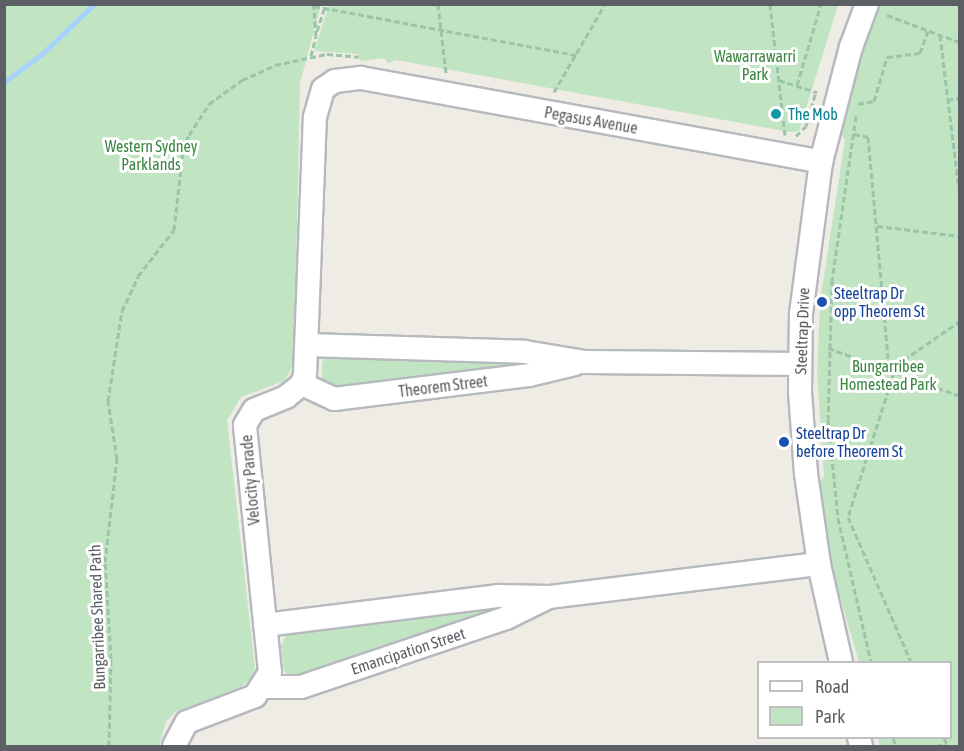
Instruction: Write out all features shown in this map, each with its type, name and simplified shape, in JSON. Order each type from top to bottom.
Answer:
[{"type":"street","name":"Steeltrap Drive","points":[[841,661],[819,564],[806,474],[800,364],[805,264],[821,162],[851,47],[877,10]]},
{"type":"street","name":"Pegasus Avenue","points":[[308,345],[316,104],[329,84],[361,78],[821,162]]},
{"type":"street","name":"Theorem Street","points":[[308,345],[525,352],[585,362],[800,364]]},
{"type":"street","points":[[302,384],[308,345]]},
{"type":"street","name":"Theorem Street","points":[[302,384],[334,399],[529,375],[585,362]]},
{"type":"street","name":"Velocity Parade","points":[[264,687],[270,666],[245,425],[254,410],[286,397],[302,384]]},
{"type":"street","name":"Emancipation Street","points":[[265,625],[499,596],[549,597],[819,564]]},
{"type":"street","name":"Emancipation Street","points":[[264,687],[301,687],[506,618],[549,597]]},
{"type":"street","points":[[174,747],[187,722],[245,701],[264,687]]},
{"type":"path","points":[[438,4],[446,73]]},
{"type":"path","points":[[553,93],[605,4]]},
{"type":"path","points":[[770,4],[785,135]]},
{"type":"path","points":[[797,85],[820,4]]},
{"type":"path","points":[[316,36],[314,5],[576,55]]},
{"type":"path","points":[[316,36],[325,7]]},
{"type":"path","points":[[877,10],[960,42]]},
{"type":"path","points":[[871,661],[838,518],[828,418],[828,348],[835,245],[858,104],[874,100],[887,57],[920,53],[928,31]]},
{"type":"path","points":[[940,35],[960,197]]},
{"type":"path","name":"Bungarribee Shared Path","points":[[109,747],[111,659],[105,562],[117,459],[108,401],[119,324],[131,288],[174,230],[183,150],[198,118],[209,104],[242,80],[311,56],[316,36]]},
{"type":"path","points":[[779,80],[816,92]]},
{"type":"path","points":[[947,100],[960,98]]},
{"type":"path","points":[[854,134],[868,137],[889,370]]},
{"type":"path","points":[[877,226],[960,236]]},
{"type":"path","points":[[889,370],[960,321]]},
{"type":"path","points":[[828,348],[960,396]]},
{"type":"path","points":[[894,372],[848,517],[910,661]]},
{"type":"path","points":[[838,518],[848,517]]},
{"type":"path","points":[[936,747],[948,745]]},
{"type":"green space","name":"Wawarrawarri Park","points":[[329,4],[838,5],[799,131],[790,132],[396,60],[388,63],[384,58],[361,61],[358,54],[314,51]]},
{"type":"green space","name":"Western Sydney Parklands","points":[[4,5],[321,5],[300,83],[294,364],[284,381],[241,397],[227,420],[255,668],[250,679],[241,687],[175,712],[166,722],[159,746],[5,746]]},
{"type":"green space","name":"Bungarribee Homestead Park","points":[[878,5],[959,5],[959,746],[880,746],[878,739],[952,739],[952,661],[859,661],[828,556],[817,485],[824,476],[817,374],[820,302],[845,140],[839,130]]},
{"type":"green space","points":[[330,355],[526,363],[341,390],[322,384],[322,362]]},
{"type":"green space","points":[[501,604],[504,608],[302,679],[290,678],[284,671],[281,647],[287,632]]},
{"type":"waterway","points":[[4,82],[42,54],[94,4]]},
{"type":"place","name":"The Mob","points":[[776,114]]},
{"type":"place","name":"Steeltrap Dr opp Theorem St","points":[[822,302]]},
{"type":"place","name":"Steeltrap Dr before Theorem St","points":[[784,442]]}]
